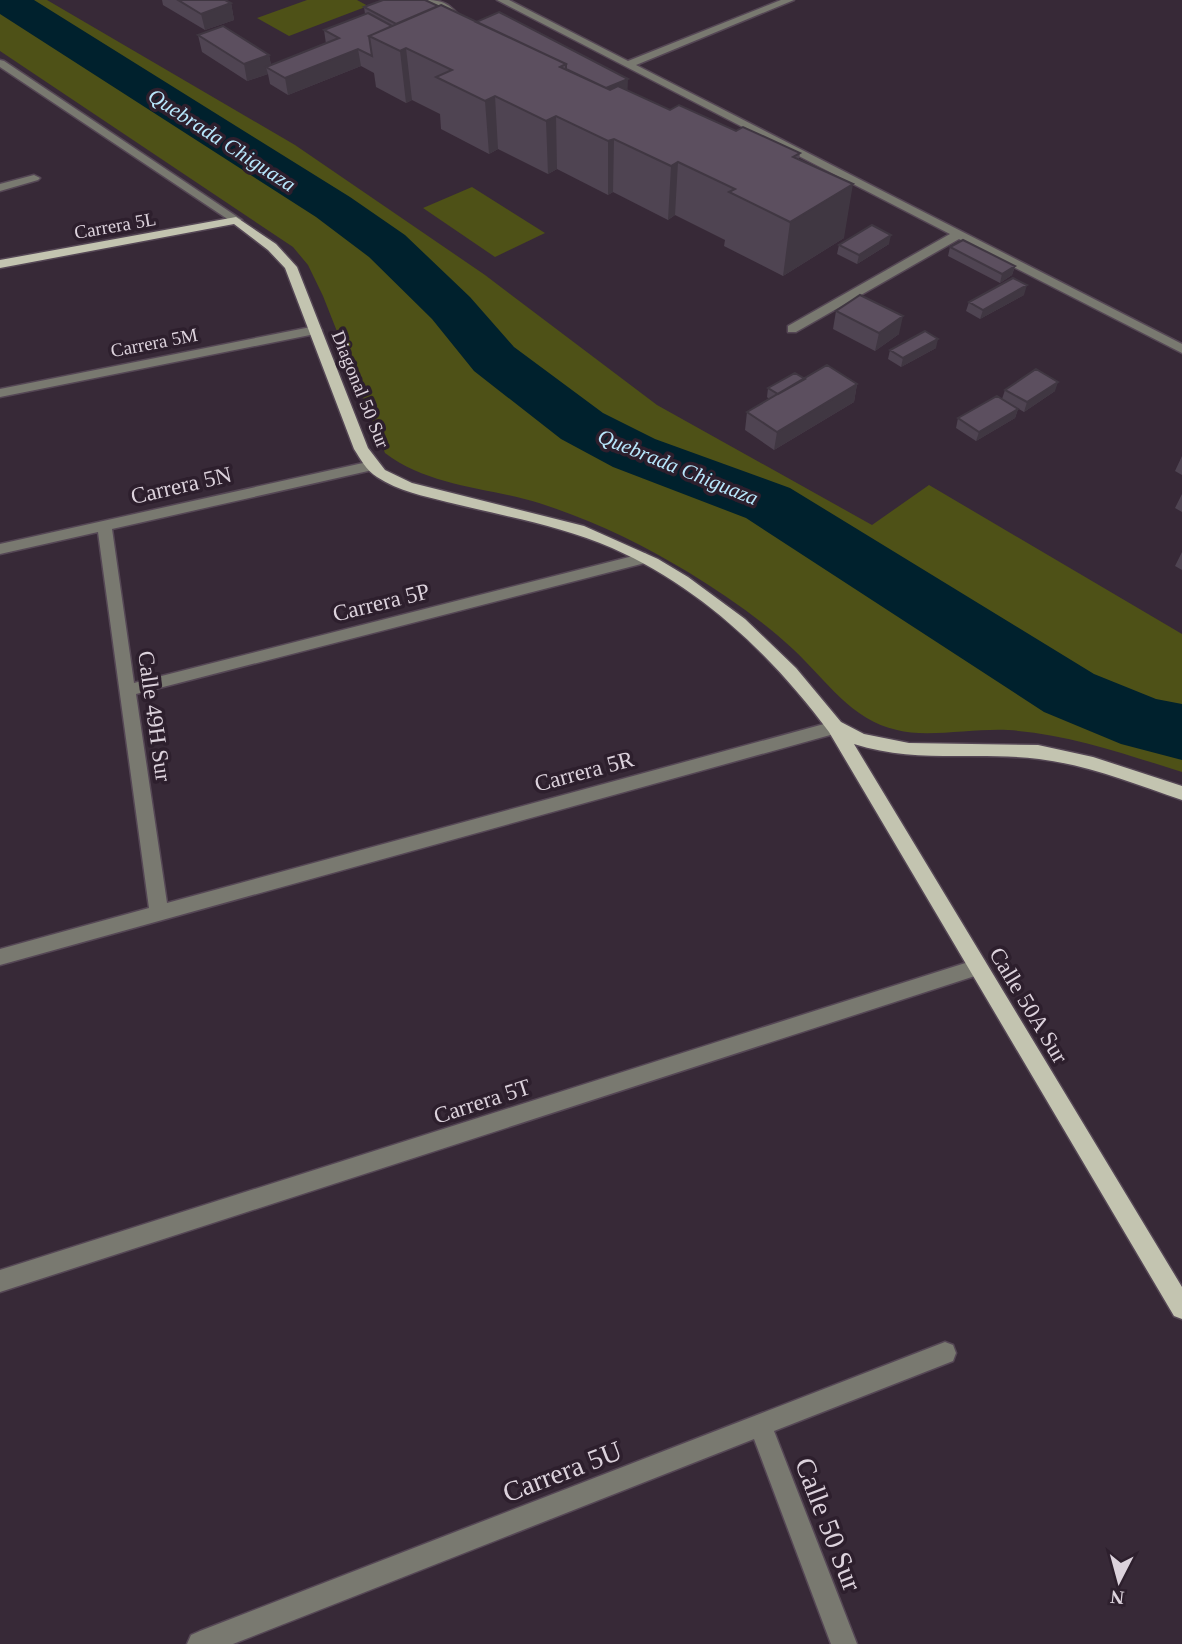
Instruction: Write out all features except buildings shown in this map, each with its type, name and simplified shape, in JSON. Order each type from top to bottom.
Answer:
[{"type":"main road","name":"Carrera 5L","points":[[0,264],[236,220]]},
{"type":"main road","name":"Diagonal 50 Sur","points":[[236,220],[272,247],[291,267],[361,449],[372,466],[402,483],[425,491],[590,534],[645,558],[730,614],[754,635],[806,688],[835,727]]},
{"type":"main road","points":[[835,727],[862,741],[919,752],[992,750],[1072,757],[1182,793]]},
{"type":"main road","name":"Calle 50A Sur","points":[[835,727],[1182,1308]]},
{"type":"street","points":[[432,0],[451,10],[457,19]]},
{"type":"street","points":[[502,0],[1182,349]]},
{"type":"street","points":[[626,65],[789,0]]},
{"type":"street","name":"Diagonal 50 Sur","points":[[0,63],[15,80],[236,220]]},
{"type":"street","points":[[0,188],[34,178]]},
{"type":"street","points":[[792,328],[957,235]]},
{"type":"street","name":"Carrera 5M","points":[[0,393],[316,330]]},
{"type":"street","name":"Carrera 5N","points":[[0,549],[372,466]]},
{"type":"street","name":"Calle 49H Sur","points":[[104,526],[130,690],[159,914]]},
{"type":"street","name":"Carrera 5P","points":[[130,690],[645,558]]},
{"type":"street","name":"Carrera 5R","points":[[0,957],[835,727]]},
{"type":"street","name":"Carrera 5T","points":[[0,1281],[978,967]]},
{"type":"street","name":"Carrera 5U","points":[[200,1644],[945,1353]]},
{"type":"street","name":"Calle 50 Sur","points":[[760,1425],[844,1644]]},
{"type":"shaded area","points":[[0,0],[47,0],[295,145],[485,275],[657,405],[872,525],[929,485],[1182,634],[1182,772],[1096,746],[1030,732],[995,730],[922,733],[881,725],[866,718],[840,698],[794,650],[756,618],[652,551],[559,510],[440,480],[402,464],[385,453],[323,296],[308,265],[293,247],[0,51]]},
{"type":"shaded area","points":[[307,0],[357,0],[368,6],[289,36],[257,18]]},
{"type":"shaded area","points":[[472,187],[545,233],[495,257],[423,208]]},
{"type":"waterway","name":"Quebrada Chiguaza","points":[[6,0],[333,207],[387,246],[451,308],[494,359],[582,426],[634,453],[768,503],[1069,693],[1146,725],[1182,732]]}]
